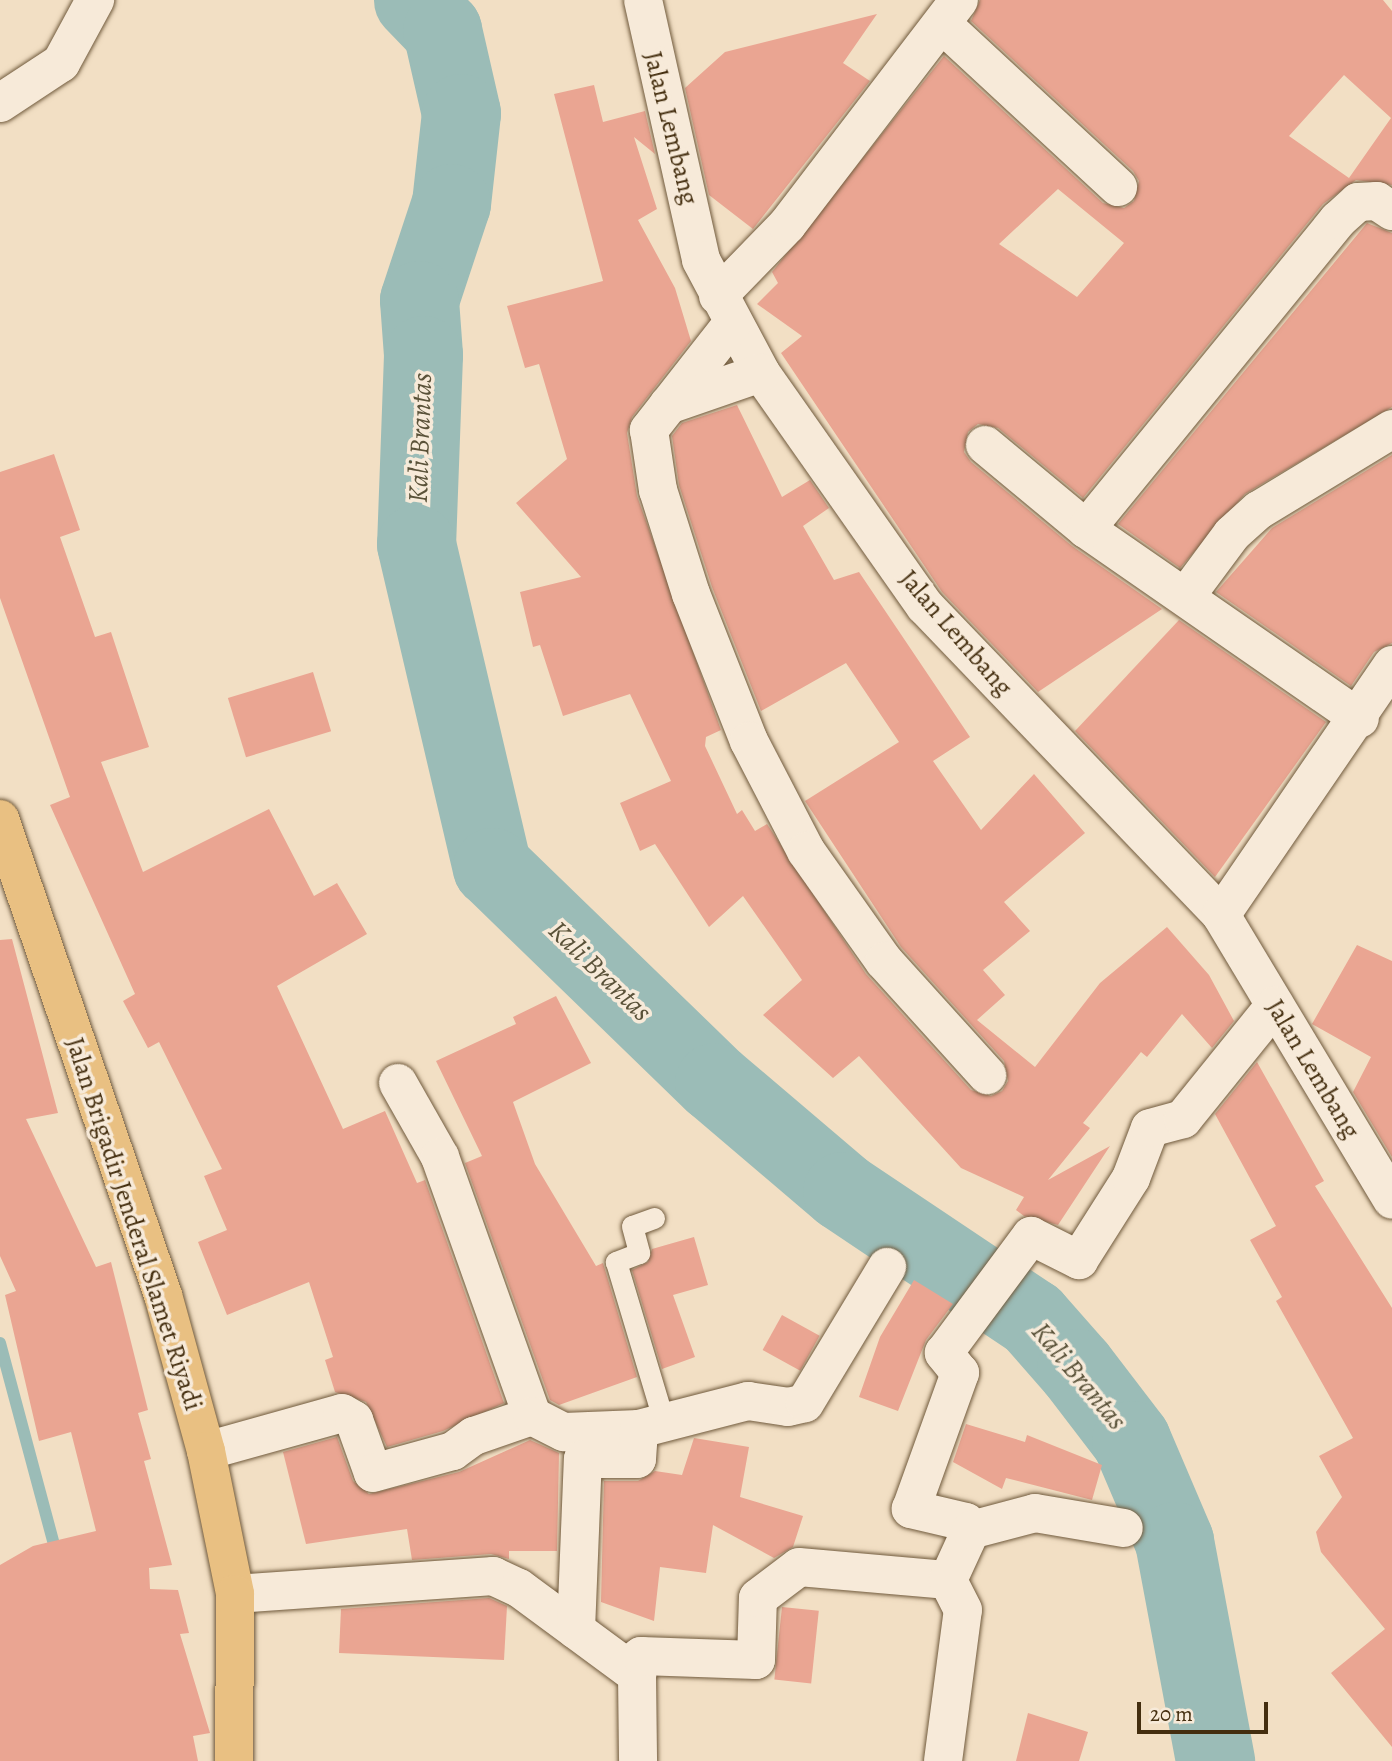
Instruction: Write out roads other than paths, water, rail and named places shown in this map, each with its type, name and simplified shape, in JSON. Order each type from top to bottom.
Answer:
[{"type":"main road","name":"Jalan Brigadir Jenderal Slamet Riyadi","points":[[0,819],[163,1295],[206,1451],[235,1594],[233,1761]]},
{"type":"street","points":[[0,103],[61,63],[95,0]]},
{"type":"street","name":"Jalan Lembang","points":[[643,0],[701,260],[725,310],[761,373],[925,606],[1221,915],[1392,1199]]},
{"type":"street","points":[[987,1075],[840,904],[749,741],[658,490],[647,443],[652,421],[668,405],[725,310],[950,12],[1118,187]]},
{"type":"street","points":[[1086,529],[1338,220],[1358,202],[1377,201],[1392,211]]},
{"type":"street","points":[[668,405],[761,373]]},
{"type":"street","points":[[1186,596],[1232,534],[1259,510],[1392,429]]},
{"type":"street","points":[[985,445],[1086,529],[1360,719]]},
{"type":"street","points":[[1221,915],[1360,719],[1392,665]]},
{"type":"street","points":[[971,1530],[966,1522],[911,1509],[960,1373],[944,1353],[969,1323],[1031,1236],[1079,1260],[1130,1178],[1150,1128],[1183,1119],[1275,1004]]},
{"type":"street","points":[[398,1083],[440,1157],[532,1416],[564,1432],[652,1425],[748,1401],[788,1407],[805,1403],[887,1267]]},
{"type":"street","points":[[206,1451],[342,1413],[354,1420],[373,1473],[453,1451],[474,1436],[532,1416]]},
{"type":"street","points":[[576,1630],[583,1459],[638,1459],[652,1425]]},
{"type":"street","points":[[971,1530],[1035,1513],[1124,1528]]},
{"type":"street","points":[[948,1580],[971,1530]]},
{"type":"street","points":[[627,1667],[641,1656],[756,1660],[758,1598],[799,1567],[948,1580]]},
{"type":"street","points":[[235,1594],[480,1573],[519,1588],[627,1667],[641,1682],[638,1761]]},
{"type":"street","points":[[943,1761],[963,1610],[948,1580]]},
{"type":"lane","points":[[652,1425],[616,1262],[639,1252],[632,1226],[653,1218]]},
{"type":"waterway","name":"Kali Brantas","points":[[413,0],[442,30],[461,113],[451,203],[419,300],[423,355],[416,544],[492,867],[714,1082],[842,1191],[1032,1318],[1076,1368],[1131,1440],[1174,1541],[1215,1761]]},
{"type":"waterway","points":[[0,1343],[57,1555]]}]
